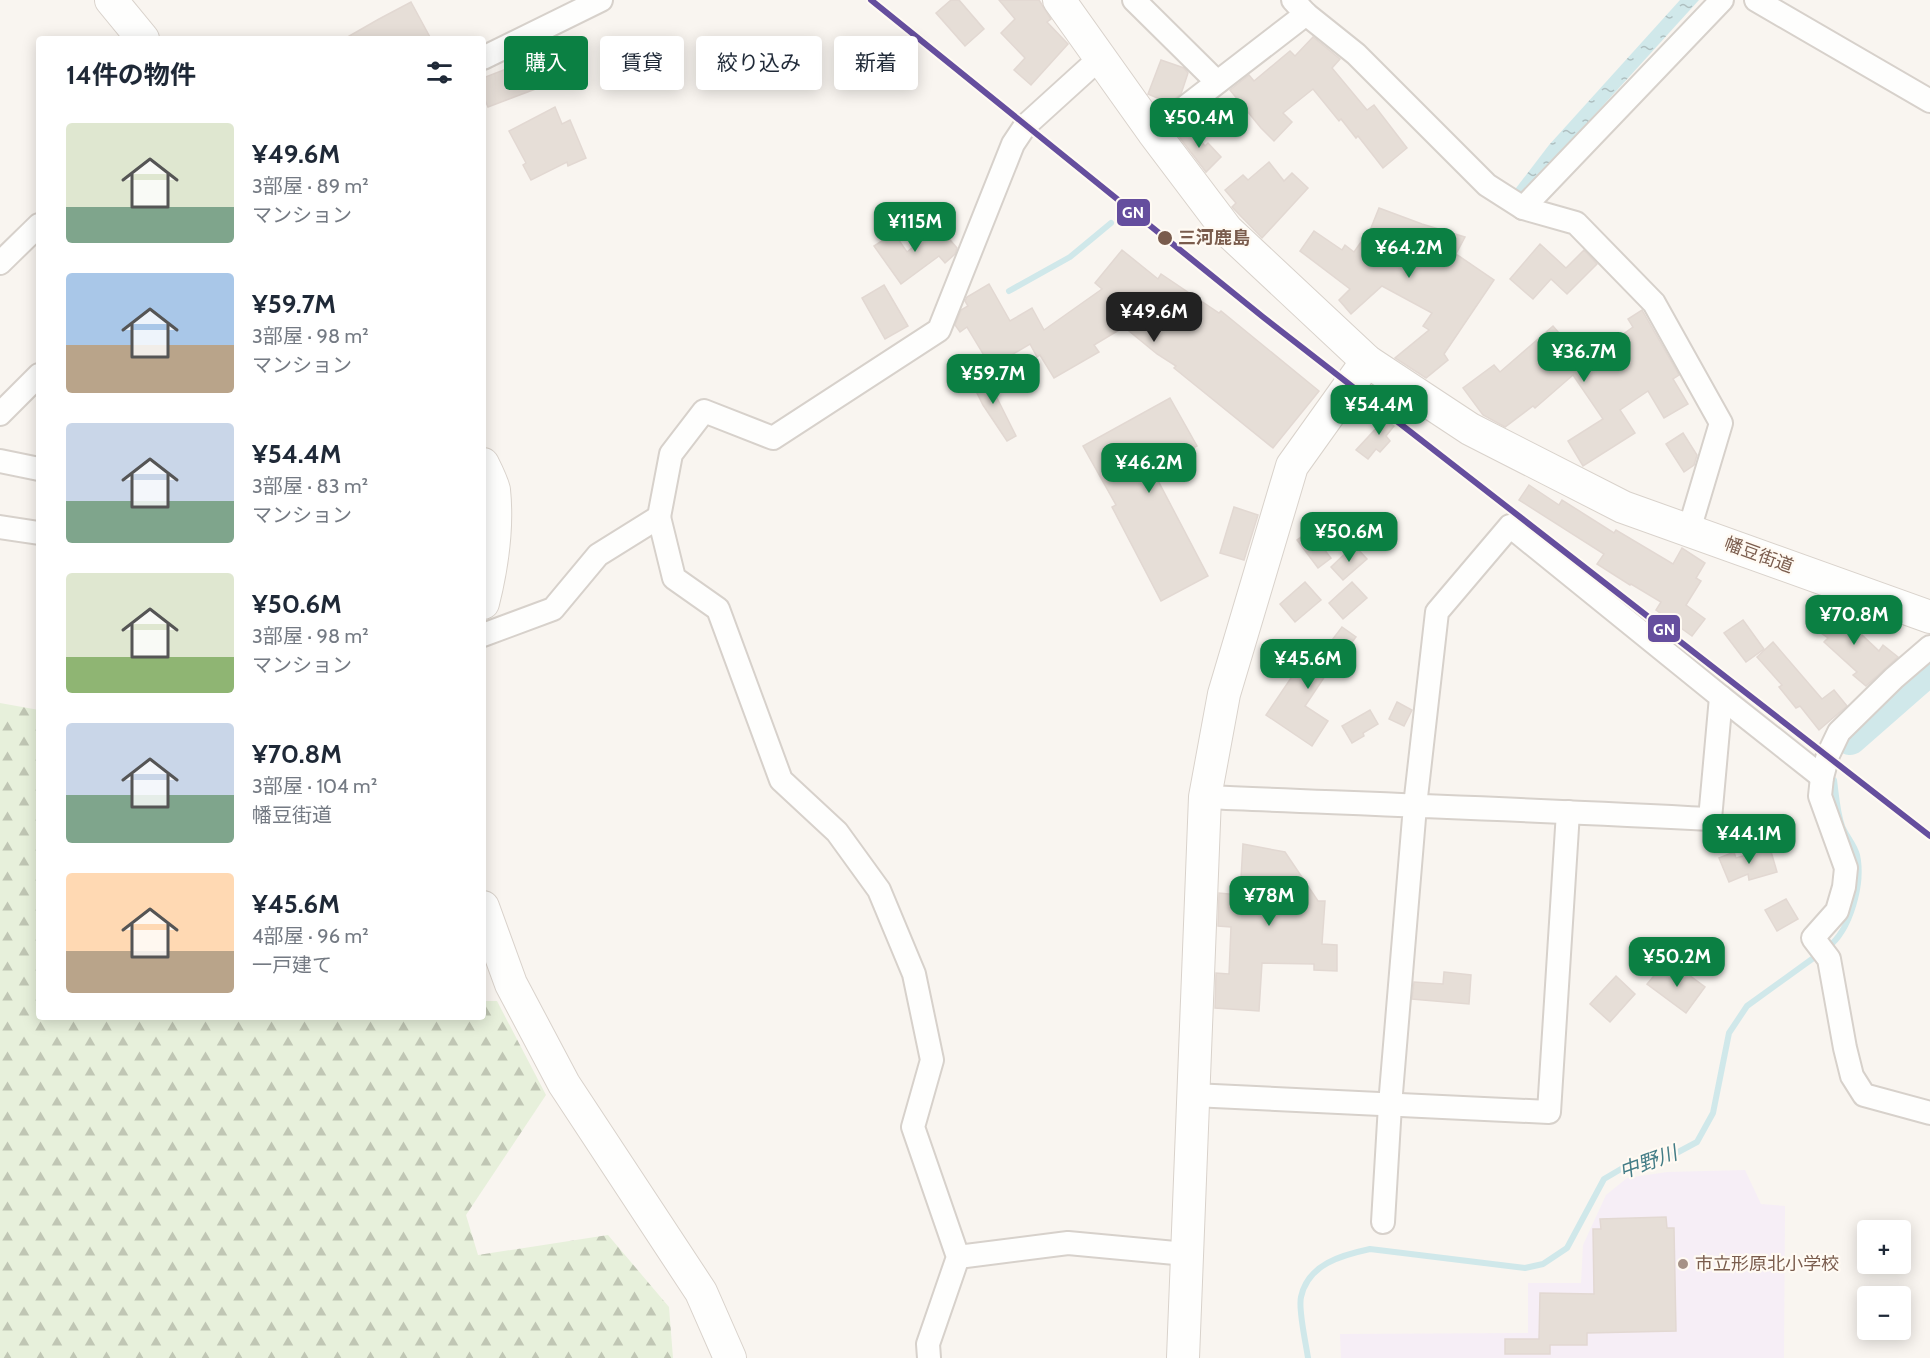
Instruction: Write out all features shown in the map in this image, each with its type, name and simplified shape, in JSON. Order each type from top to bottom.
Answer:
[{"type":"street","points":[[111,0],[141,36]]},
{"type":"street","points":[[486,57],[601,0]]},
{"type":"street","name":"幡豆街道","points":[[1059,0],[1153,132],[1227,230],[1367,361],[1470,429],[1623,507],[1930,617]]},
{"type":"street","points":[[1134,0],[1217,82]]},
{"type":"street","points":[[1523,208],[1722,0]]},
{"type":"street","points":[[1756,0],[1930,101]]},
{"type":"street","points":[[1153,132],[1217,82],[1299,7],[1356,54],[1487,185],[1523,208],[1576,223],[1654,303],[1721,423],[1689,530]]},
{"type":"street","points":[[929,1358],[928,1344],[958,1257],[913,1127],[932,1060],[914,974],[879,890],[837,831],[781,780],[718,609],[675,578],[659,517],[670,454],[704,411],[773,438],[939,330],[1013,144],[1025,126],[1101,57]]},
{"type":"street","points":[[0,263],[36,228]]},
{"type":"street","points":[[1183,1358],[1205,797],[1224,694],[1292,466],[1367,361]]},
{"type":"street","points":[[0,414],[36,378]]},
{"type":"street","points":[[0,461],[36,469]]},
{"type":"street","points":[[486,471],[494,488],[495,540],[486,591]]},
{"type":"street","points":[[486,635],[553,609],[598,555],[659,517]]},
{"type":"street","points":[[0,526],[36,532]]},
{"type":"street","points":[[1383,1222],[1390,1105],[1415,806],[1437,612],[1509,526],[1822,777]]},
{"type":"street","points":[[1930,647],[1894,678],[1839,732],[1828,755],[1820,796],[1846,868],[1845,887],[1837,911],[1813,938],[1829,959],[1852,1076],[1864,1095],[1930,1113]]},
{"type":"street","points":[[1205,797],[1710,819],[1721,697]]},
{"type":"street","points":[[1192,1095],[1549,1112],[1568,812]]},
{"type":"street","points":[[486,915],[511,984],[564,1084],[701,1292],[730,1358]]},
{"type":"street","points":[[958,1257],[1068,1243],[1186,1254]]},
{"type":"shaded area","name":"市立形原北小学校","points":[[1745,1170],[1761,1204],[1785,1206],[1784,1358],[1341,1358],[1340,1334],[1528,1333],[1528,1283],[1581,1283],[1583,1245],[1606,1195],[1627,1178],[1667,1172]]},
{"type":"green space","points":[[0,703],[36,709],[36,1020],[486,1020],[486,1001],[497,1001],[546,1095],[466,1215],[478,1255],[608,1235],[669,1307],[673,1358],[0,1358]]},
{"type":"water","points":[[1680,0],[1699,0],[1520,197],[1513,192],[1549,145]]},
{"type":"building","points":[[951,0],[959,0],[984,29],[965,46],[936,13]]},
{"type":"building","points":[[999,0],[1039,0],[1051,19],[1047,22],[1068,44],[1031,85],[1014,70],[1025,58],[1001,33],[1015,19]]},
{"type":"building","points":[[411,2],[429,36],[349,36]]},
{"type":"building","points":[[1313,37],[1340,59],[1332,68],[1367,110],[1374,105],[1407,148],[1383,168],[1358,136],[1356,138],[1341,119],[1339,121],[1313,89],[1283,113],[1292,122],[1274,141],[1230,90],[1249,75],[1254,81],[1290,51],[1295,56]]},
{"type":"building","points":[[1161,60],[1184,68],[1188,73],[1181,94],[1169,103],[1148,94]]},
{"type":"building","points":[[504,70],[504,90],[533,90],[488,107],[486,77]]},
{"type":"building","points":[[555,107],[562,124],[570,120],[586,158],[568,166],[567,162],[531,180],[523,165],[526,163],[509,131]]},
{"type":"building","points":[[1187,125],[1205,146],[1208,143],[1221,157],[1206,172],[1177,134]]},
{"type":"building","points":[[1269,162],[1284,181],[1292,173],[1308,188],[1262,238],[1232,207],[1236,203],[1225,190],[1243,175],[1248,180]]},
{"type":"building","points":[[1379,208],[1465,237],[1456,254],[1494,280],[1444,354],[1448,360],[1426,378],[1395,358],[1429,330],[1423,326],[1432,313],[1382,286],[1351,314],[1339,300],[1350,289],[1300,251],[1314,231],[1342,250],[1345,245],[1354,252],[1371,228]]},
{"type":"building","points":[[938,226],[957,248],[955,254],[945,263],[939,256],[901,284],[874,246],[894,233],[907,252]]},
{"type":"building","points":[[1540,244],[1566,268],[1584,250],[1597,264],[1567,294],[1551,279],[1533,299],[1510,279]]},
{"type":"building","points":[[1122,250],[1158,279],[1161,274],[1219,313],[1221,311],[1319,391],[1273,448],[1174,368],[1176,366],[1157,354],[1124,327],[1094,345],[1099,352],[1054,378],[1040,355],[1037,357],[1030,344],[991,367],[967,327],[960,332],[955,325],[961,310],[968,306],[965,301],[967,297],[989,284],[1010,321],[1032,308],[1044,330],[1102,289],[1095,283]]},
{"type":"building","points":[[884,285],[908,326],[885,339],[862,298]]},
{"type":"building","points":[[1642,310],[1679,375],[1673,379],[1688,404],[1664,418],[1648,391],[1620,410],[1635,433],[1583,466],[1568,441],[1603,419],[1573,375],[1535,408],[1533,406],[1505,427],[1483,415],[1463,388],[1494,365],[1500,372],[1553,326],[1584,362],[1633,327],[1628,319]]},
{"type":"building","points":[[984,372],[1016,436],[1007,441],[983,405],[970,379]]},
{"type":"building","points":[[1170,398],[1197,446],[1153,471],[1208,576],[1161,601],[1112,507],[1116,505],[1083,446]]},
{"type":"building","points":[[1394,409],[1402,416],[1386,436],[1390,441],[1380,452],[1376,449],[1368,459],[1356,450]]},
{"type":"building","points":[[1683,433],[1697,455],[1694,465],[1684,472],[1666,444]]},
{"type":"building","points":[[1529,485],[1559,505],[1562,500],[1614,533],[1616,530],[1673,564],[1682,548],[1705,563],[1696,578],[1701,581],[1686,605],[1705,619],[1692,636],[1656,610],[1661,602],[1597,564],[1604,554],[1519,500]]},
{"type":"building","points":[[1234,507],[1258,515],[1244,560],[1220,553]]},
{"type":"building","points":[[1310,531],[1331,558],[1318,568],[1297,540]]},
{"type":"building","points":[[1354,545],[1367,559],[1343,580],[1331,567]]},
{"type":"building","points":[[1305,582],[1321,600],[1295,622],[1280,604]]},
{"type":"building","points":[[1352,582],[1367,598],[1343,619],[1329,603]]},
{"type":"building","points":[[1831,604],[1843,612],[1841,615],[1879,651],[1883,645],[1898,657],[1866,686],[1853,675],[1857,672],[1824,642],[1828,638],[1814,628]]},
{"type":"building","points":[[1743,620],[1764,649],[1746,662],[1724,633]]},
{"type":"building","points":[[1342,627],[1356,637],[1339,659],[1337,658],[1305,706],[1328,721],[1312,746],[1266,715],[1314,644],[1323,652]]},
{"type":"building","points":[[1773,642],[1822,699],[1834,690],[1847,706],[1819,730],[1800,706],[1796,708],[1779,687],[1782,685],[1757,657]]},
{"type":"building","points":[[1397,702],[1412,710],[1404,726],[1389,719]]},
{"type":"building","points":[[1370,710],[1378,724],[1352,743],[1342,726]]},
{"type":"building","points":[[1243,844],[1285,852],[1318,901],[1325,901],[1322,944],[1337,945],[1337,971],[1314,970],[1314,964],[1262,963],[1259,1011],[1215,1008],[1216,973],[1229,974],[1231,927],[1218,926],[1219,893],[1240,895]]},
{"type":"building","points":[[1770,848],[1777,872],[1749,880],[1748,874],[1729,882],[1719,858],[1734,852],[1736,858]]},
{"type":"building","points":[[1786,899],[1798,919],[1777,931],[1765,910]]},
{"type":"building","points":[[1663,965],[1680,979],[1685,972],[1705,987],[1686,1013],[1647,984]]},
{"type":"building","points":[[1444,972],[1471,975],[1469,1004],[1412,999],[1414,982],[1443,984]]},
{"type":"building","points":[[1616,976],[1635,994],[1610,1022],[1590,1004]]},
{"type":"building","points":[[1666,1217],[1667,1228],[1674,1228],[1676,1331],[1587,1333],[1587,1345],[1550,1345],[1550,1354],[1505,1354],[1505,1339],[1539,1339],[1540,1293],[1594,1294],[1593,1229],[1601,1229],[1600,1219]]},
{"type":"waterway","points":[[1009,291],[1070,257],[1111,223]]},
{"type":"waterway","name":"中野川","points":[[1850,738],[1930,668]]},
{"type":"waterway","name":"中野川","points":[[1827,948],[1843,930],[1849,918],[1858,879],[1857,855],[1840,821],[1834,780]]},
{"type":"waterway","name":"中野川","points":[[1308,1358],[1301,1318],[1301,1297],[1311,1276],[1338,1258],[1370,1249],[1525,1268],[1543,1264],[1567,1248],[1604,1179],[1621,1169],[1669,1157],[1697,1142],[1713,1113],[1729,1033],[1747,1006],[1819,954]]},
{"type":"transit line","name":"GN","points":[[871,0],[1263,317],[1930,836]]},
{"type":"place","name":"三河鹿島","points":[[1165,238]]},
{"type":"place","name":"市立形原北小学校","points":[[1683,1264]]}]
